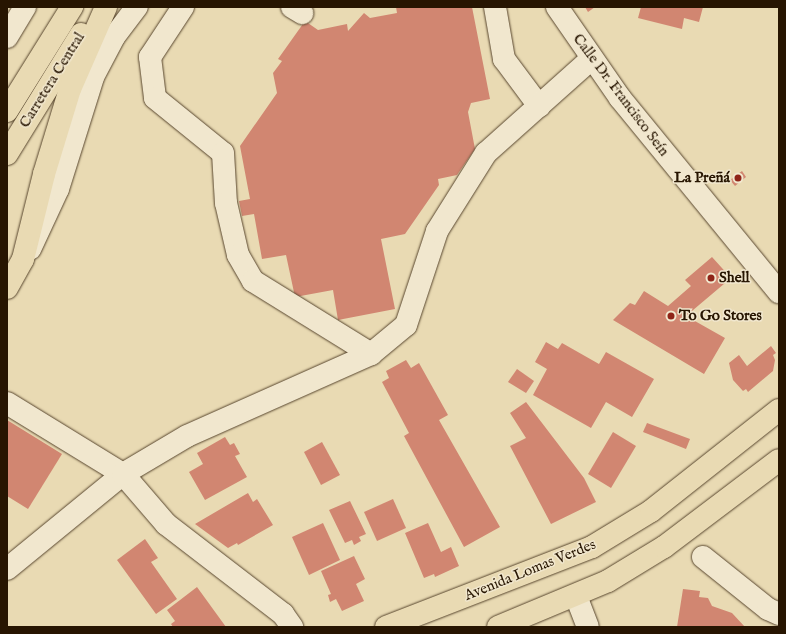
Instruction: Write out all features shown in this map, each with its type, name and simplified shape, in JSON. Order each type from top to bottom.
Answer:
[{"type":"main road","name":"Carretera Central","points":[[7,111],[72,7]]},
{"type":"main road","name":"Carretera Central","points":[[7,154],[97,7]]},
{"type":"main road","points":[[7,288],[24,259],[44,174],[70,88],[106,7]]},
{"type":"main road","name":"Avenida Lomas Verdes","points":[[386,627],[592,547],[651,511],[779,410]]},
{"type":"main road","points":[[498,627],[576,596],[608,581],[664,547],[779,460]]},
{"type":"street","points":[[7,37],[25,7]]},
{"type":"street","points":[[24,259],[34,244],[58,189],[93,77],[114,37],[136,7]]},
{"type":"street","points":[[183,7],[150,57],[155,98],[223,153],[226,203],[238,255],[253,281],[371,354]]},
{"type":"street","points":[[495,7],[504,59],[539,106]]},
{"type":"street","name":"Calle Dr. Francisco Seín","points":[[557,7],[591,59],[620,98],[779,292]]},
{"type":"street","points":[[7,569],[123,474],[187,436],[371,354],[406,325],[437,231],[486,153],[591,59]]},
{"type":"street","points":[[7,403],[123,474],[166,524],[283,614],[292,627]]},
{"type":"street","points":[[703,557],[768,609],[779,614]]},
{"type":"street","points":[[576,596],[588,627]]},
{"type":"building","points":[[396,7],[472,7],[490,99],[471,103],[468,112],[475,149],[457,175],[438,179],[439,185],[405,234],[381,239],[395,309],[338,320],[333,290],[295,297],[286,255],[262,259],[254,214],[242,216],[239,201],[250,199],[240,146],[277,93],[273,73],[282,61],[278,59],[305,21],[318,30],[347,24],[348,31],[364,13],[370,18],[397,13]]},
{"type":"building","points":[[585,7],[595,7],[588,12]]},
{"type":"building","points":[[641,7],[703,7],[699,22],[684,18],[682,29],[638,18]]},
{"type":"building","name":"La Preñá","points":[[742,171],[746,177],[735,186],[730,180]]},
{"type":"building","points":[[712,257],[731,278],[686,316],[725,338],[704,374],[613,320],[630,303],[635,305],[644,291],[668,306],[691,286],[685,280]]},
{"type":"building","points":[[546,342],[558,349],[562,343],[599,364],[606,352],[654,379],[632,417],[606,402],[591,428],[533,395],[547,369],[535,362]]},
{"type":"building","points":[[771,346],[776,353],[773,355],[775,360],[773,371],[748,392],[746,389],[743,391],[733,380],[729,363],[739,355],[747,366]]},
{"type":"building","points":[[406,360],[411,368],[419,363],[448,415],[439,420],[500,527],[464,547],[404,436],[409,433],[382,382],[389,378],[386,371]]},
{"type":"building","points":[[517,369],[534,381],[526,393],[508,382]]},
{"type":"building","points":[[526,402],[584,478],[596,502],[551,524],[510,446],[526,438],[510,413]]},
{"type":"building","points":[[7,420],[62,454],[28,509],[7,496]]},
{"type":"building","points":[[647,423],[690,439],[686,449],[643,432]]},
{"type":"building","points":[[613,432],[636,446],[611,488],[588,474]]},
{"type":"building","points":[[225,437],[230,445],[234,443],[240,454],[235,456],[247,477],[205,500],[189,472],[203,464],[197,453]]},
{"type":"building","points":[[322,442],[340,475],[321,485],[304,452]]},
{"type":"building","points":[[248,493],[253,502],[257,499],[273,525],[238,545],[237,543],[228,548],[195,524]]},
{"type":"building","points":[[393,499],[406,528],[377,541],[364,512]]},
{"type":"building","points":[[350,501],[366,534],[359,537],[361,541],[354,545],[352,540],[345,543],[329,510]]},
{"type":"building","points":[[323,523],[340,560],[309,575],[292,537]]},
{"type":"building","points":[[428,523],[441,552],[451,547],[459,566],[435,577],[434,574],[424,578],[405,533]]},
{"type":"building","points":[[145,539],[158,558],[151,562],[177,599],[156,614],[117,560]]},
{"type":"building","points":[[354,556],[365,579],[356,584],[364,601],[342,611],[336,599],[330,602],[328,595],[331,594],[321,571]]},
{"type":"building","points":[[197,587],[226,627],[173,627],[171,624],[175,621],[167,610]]},
{"type":"building","points":[[683,589],[700,591],[699,597],[708,598],[712,606],[732,613],[745,627],[677,627]]},
{"type":"place","name":"La Preñá","points":[[738,178]]},
{"type":"place","name":"Shell","points":[[711,278]]},
{"type":"place","name":"To Go Stores","points":[[671,316]]}]
